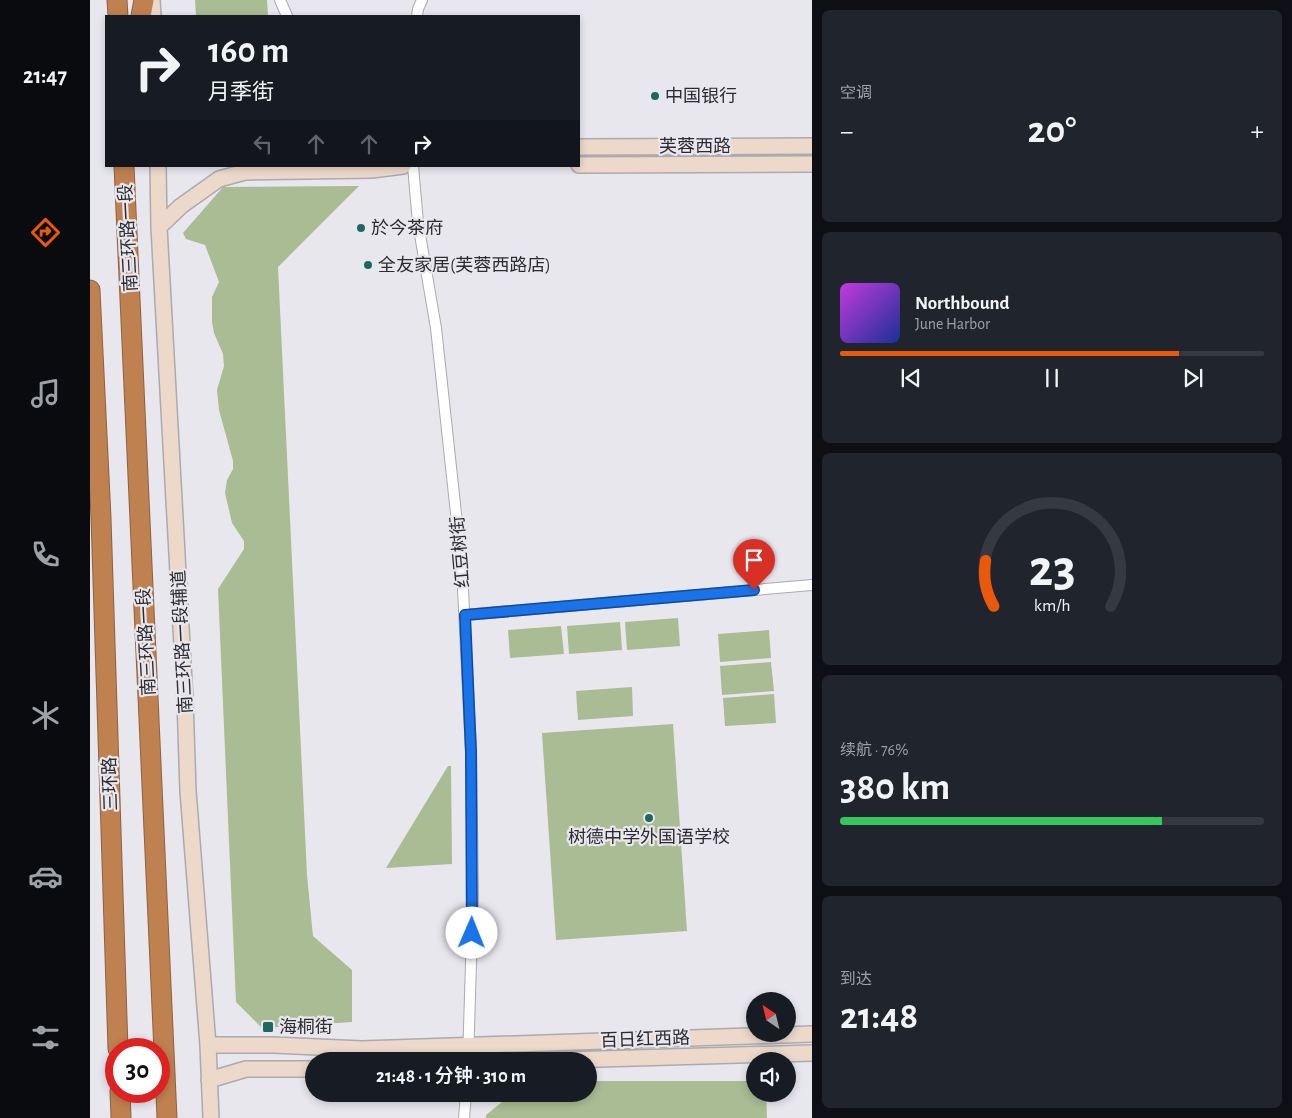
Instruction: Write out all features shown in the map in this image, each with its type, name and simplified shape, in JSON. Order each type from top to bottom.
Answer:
[{"type":"highway","points":[[117,0],[118,15]]},
{"type":"highway","points":[[141,15],[144,0]]},
{"type":"highway","name":"南三环路一段","points":[[124,167],[167,1118]]},
{"type":"highway","points":[[127,224],[130,167]]},
{"type":"highway","name":"三环路","points":[[90,290],[101,518],[118,1038]]},
{"type":"highway","points":[[120,1103],[120,1118]]},
{"type":"main road","points":[[152,0],[153,15]]},
{"type":"main road","name":"芙蓉西路","points":[[580,147],[812,146]]},
{"type":"main road","name":"芙蓉西路","points":[[580,165],[812,164]]},
{"type":"main road","name":"南三环路一段辅道","points":[[158,167],[159,227],[186,700],[188,791],[208,1046],[211,1118]]},
{"type":"main road","points":[[159,227],[181,206],[219,179],[245,172],[372,170],[395,167]]},
{"type":"main road","name":"百日红西路","points":[[208,1046],[273,1045],[362,1050],[812,1034]]},
{"type":"main road","name":"百日红西路","points":[[597,1059],[812,1053]]},
{"type":"main road","points":[[209,1080],[246,1069],[305,1069]]},
{"type":"street","points":[[280,0],[286,15]]},
{"type":"street","points":[[418,15],[418,9],[422,0]]},
{"type":"street","name":"红豆树街","points":[[413,167],[418,223],[436,328],[448,422],[465,615],[471,752],[473,897],[469,1052]]},
{"type":"street","points":[[465,615],[812,586]]},
{"type":"street","points":[[464,1118],[465,1102]]},
{"type":"green space","points":[[195,0],[267,0],[268,15],[196,15]]},
{"type":"green space","points":[[359,186],[278,267],[307,875],[313,936],[352,970],[352,1022],[262,1028],[236,1002],[218,589],[244,549],[244,541],[232,523],[225,493],[227,480],[233,469],[233,461],[219,410],[217,390],[224,366],[223,354],[214,333],[212,322],[212,297],[219,282],[205,245],[186,239],[183,233],[223,187]]},
{"type":"green space","points":[[678,618],[680,646],[627,650],[625,622]]},
{"type":"green space","points":[[620,622],[622,650],[569,654],[567,626]]},
{"type":"green space","points":[[561,626],[564,654],[510,658],[508,630]]},
{"type":"green space","points":[[769,630],[771,658],[720,662],[718,634]]},
{"type":"green space","points":[[771,662],[774,691],[722,695],[720,666]]},
{"type":"green space","points":[[632,687],[633,716],[578,720],[576,691]]},
{"type":"green space","points":[[774,694],[776,723],[725,726],[723,698]]},
{"type":"green space","points":[[673,724],[687,931],[556,940],[542,733]]},
{"type":"green space","points":[[448,766],[451,766],[452,864],[386,868]]},
{"type":"green space","points":[[597,1081],[746,1081],[746,1102],[766,1102],[767,1118],[486,1118],[486,1115],[502,1102],[597,1102]]},
{"type":"place","name":"中国银行","points":[[655,96]]},
{"type":"place","name":"於今茶府","points":[[361,228]]},
{"type":"place","name":"全友家居(芙蓉西路店)","points":[[368,265]]},
{"type":"place","name":"树德中学外国语学校","points":[[649,818]]},
{"type":"place","name":"海桐街","points":[[268,1027]]},
{"type":"route","points":[[472,933],[471,752],[465,615],[754,590]]}]
